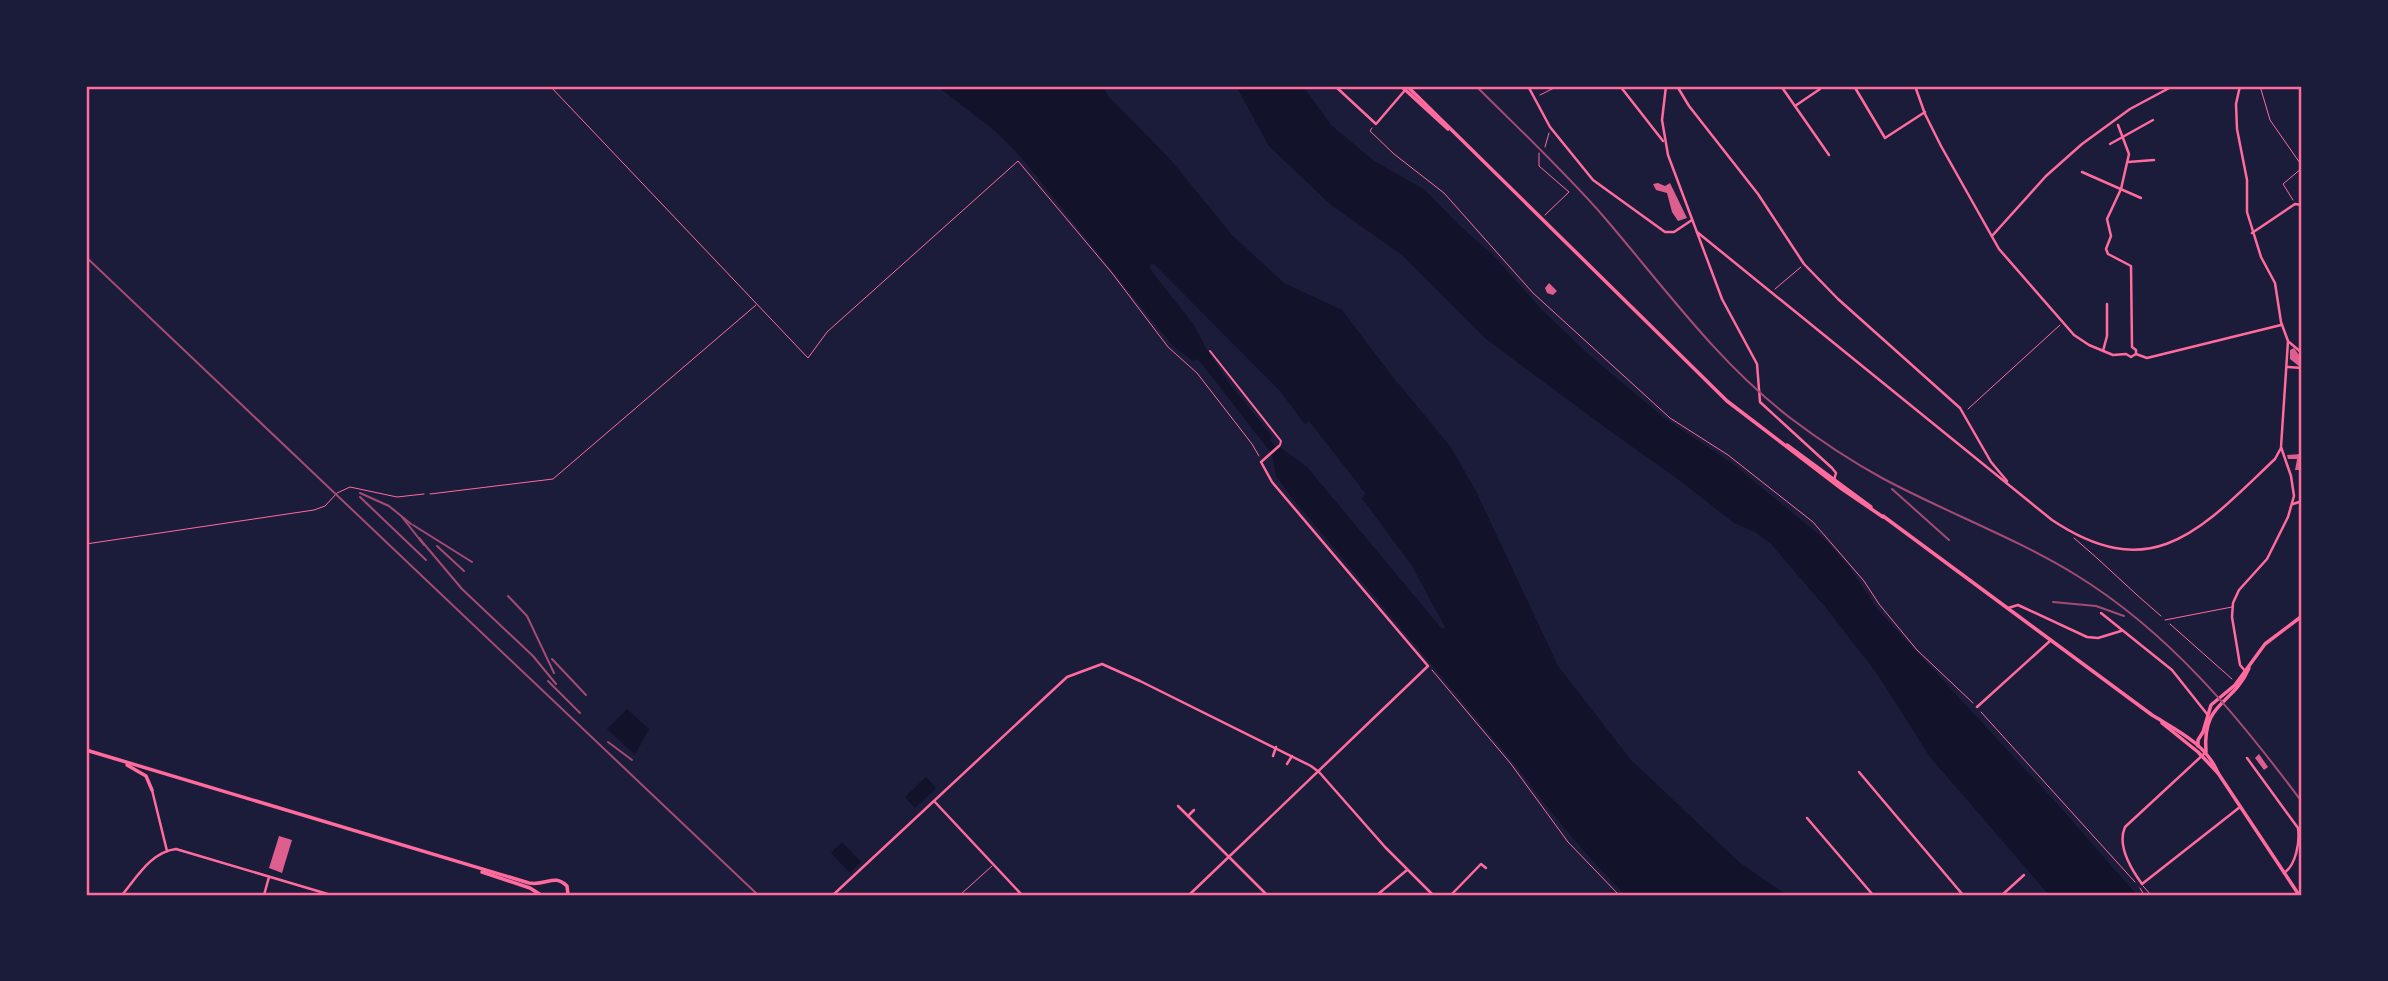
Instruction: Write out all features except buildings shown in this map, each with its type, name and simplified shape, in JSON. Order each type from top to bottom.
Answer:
[{"type":"main road","points":[[1401,86],[1407,87],[1727,401],[2198,747],[2299,895]]},
{"type":"main road","points":[[2198,747],[2205,744],[2211,705],[2246,672],[2267,642],[2302,618]]},
{"type":"main road","points":[[2152,715],[2198,747]]},
{"type":"main road","points":[[2198,747],[2209,715]]},
{"type":"main road","points":[[86,750],[529,883],[558,880],[574,895]]},
{"type":"main road","points":[[113,758],[146,776],[152,790]]},
{"type":"main road","points":[[461,864],[530,888],[541,895],[546,883]]},
{"type":"main road","points":[[568,889],[568,895]]},
{"type":"street","points":[[1335,86],[1376,124],[1407,87]]},
{"type":"street","points":[[1528,86],[1550,127],[1593,180],[1658,229],[1671,233],[1692,220]]},
{"type":"street","points":[[1620,86],[1664,142]]},
{"type":"street","points":[[1666,86],[1662,119],[1664,142],[1727,310],[1757,364],[1762,405],[1832,468],[1836,473],[1834,481]]},
{"type":"street","points":[[1677,86],[1689,106],[1771,212],[1804,264],[1827,289],[1950,397],[2011,487]]},
{"type":"street","points":[[1781,86],[1829,155]]},
{"type":"street","points":[[1854,86],[1885,138],[1925,113]]},
{"type":"street","points":[[1915,86],[1925,113],[1999,249],[2062,323],[2081,340],[2115,355],[2150,358],[2282,325]]},
{"type":"street","points":[[1992,236],[2046,176],[2079,147],[2130,109],[2173,86]]},
{"type":"street","points":[[1697,232],[2052,520],[2092,543],[2118,549],[2148,548],[2180,540],[2203,526],[2275,459],[2281,448],[2288,366],[2287,341],[2275,283],[2261,257],[2247,212],[2244,158],[2237,129],[2236,104],[2240,86]]},
{"type":"street","points":[[1795,106],[1820,89]]},
{"type":"street","points":[[2110,144],[2153,120]]},
{"type":"street","points":[[2119,125],[2129,154],[2120,189],[2107,219],[2111,236],[2106,249],[2108,254],[2131,266],[2132,347],[2136,350],[2136,355]]},
{"type":"street","points":[[2128,162],[2154,160]]},
{"type":"street","points":[[2082,172],[2141,198]]},
{"type":"street","points":[[2252,233],[2295,204],[2302,205]]},
{"type":"street","points":[[2103,351],[2107,336],[2107,304]]},
{"type":"street","points":[[2287,341],[2302,353]]},
{"type":"street","points":[[2126,354],[2127,349],[2132,347]]},
{"type":"street","points":[[1189,895],[1428,666],[1272,482],[1261,461],[1279,446],[1281,441],[1210,351]]},
{"type":"street","points":[[2288,366],[2302,368]]},
{"type":"street","points":[[2246,672],[2239,665],[2232,607],[2237,594],[2267,559],[2293,504],[2291,476],[2281,448]]},
{"type":"street","points":[[2294,498],[2302,499]]},
{"type":"street","points":[[2293,504],[2302,499]]},
{"type":"street","points":[[2007,608],[2014,605],[2025,608],[2087,637],[2098,638],[2121,631]]},
{"type":"street","points":[[2018,617],[2025,608]]},
{"type":"street","points":[[2101,613],[2172,670],[2209,715]]},
{"type":"street","points":[[1977,707],[2050,640]]},
{"type":"street","points":[[834,895],[1067,677],[1091,667],[1109,666],[1276,747],[1319,772],[1433,895]]},
{"type":"street","points":[[1273,756],[1276,747]]},
{"type":"street","points":[[2198,747],[2122,831],[2127,858],[2140,885],[2240,807]]},
{"type":"street","points":[[1287,764],[1292,756]]},
{"type":"street","points":[[2247,758],[2298,828],[2299,837],[2294,860],[2289,870],[2284,873]]},
{"type":"street","points":[[1859,772],[1963,895]]},
{"type":"street","points":[[152,790],[167,851]]},
{"type":"street","points":[[934,801],[1022,895]]},
{"type":"street","points":[[1178,806],[1266,895]]},
{"type":"street","points":[[1188,816],[1194,810]]},
{"type":"street","points":[[1807,818],[1873,895]]},
{"type":"street","points":[[122,895],[154,858],[177,849],[331,895]]},
{"type":"street","points":[[1451,895],[1481,864],[1486,868]]},
{"type":"street","points":[[1377,895],[1407,870]]},
{"type":"street","points":[[2002,895],[2024,875]]},
{"type":"street","points":[[264,895],[269,877]]},
{"type":"street","points":[[1455,890],[1461,895]]},
{"type":"lane","points":[[86,544],[314,510],[325,506],[337,493],[350,487],[391,497],[424,494]]},
{"type":"lane","points":[[2165,620],[2232,607]]},
{"type":"lane","points":[[960,895],[993,864]]},
{"type":"lane","points":[[2140,885],[2151,895]]},
{"type":"path","points":[[550,86],[808,358],[827,332],[1018,161],[1112,274],[1168,347],[1196,373],[1252,444],[1261,461]]},
{"type":"path","points":[[1535,97],[1558,86]]},
{"type":"path","points":[[2260,86],[2270,120],[2302,167],[2283,184],[2295,204]]},
{"type":"path","points":[[1376,124],[1370,131],[1394,154],[1444,193],[1489,241],[1518,278],[1594,350],[1671,418],[1744,467],[1812,522],[1864,581],[1879,604],[1917,650],[1977,707],[2140,885],[2144,895]]},
{"type":"path","points":[[1545,147],[1550,127]]},
{"type":"path","points":[[1539,153],[1539,166],[1569,191],[1541,219]]},
{"type":"path","points":[[1771,292],[1804,264]]},
{"type":"path","points":[[424,494],[553,479],[756,305]]},
{"type":"path","points":[[1963,413],[2062,323]]},
{"type":"path","points":[[2068,533],[2098,559]]},
{"type":"path","points":[[1428,666],[1511,764],[1568,842],[1619,895]]},
{"type":"shaded area","points":[[937,86],[1104,86],[1107,95],[1170,159],[1231,234],[1284,283],[1342,310],[1450,446],[1476,491],[1558,666],[1631,760],[1740,863],[1787,895],[1625,895],[1569,834],[1518,768],[1289,494],[1276,476],[1272,454],[1198,359],[1193,361],[1172,345],[1021,157],[995,131]],"holes":[[[1154,264],[1280,391],[1305,424],[1309,421],[1366,494],[1362,498],[1412,566],[1445,627],[1442,629],[1307,467],[1281,448],[1278,449],[1270,440],[1272,436],[1229,383],[1194,325],[1150,269],[1150,265]]]},
{"type":"shaded area","points":[[1236,86],[1303,86],[1331,125],[1374,161],[1425,190],[1494,256],[1541,309],[1588,354],[1663,417],[1733,464],[1823,538],[1847,564],[1878,610],[2137,895],[2049,895],[1930,757],[1878,675],[1827,609],[1770,543],[1755,532],[1734,523],[1486,339],[1402,255],[1331,205],[1269,146]]},
{"type":"shaded area","points":[[627,709],[649,729],[635,755],[607,729]]},
{"type":"shaded area","points":[[926,777],[936,788],[915,808],[905,797]]},
{"type":"shaded area","points":[[842,842],[861,862],[850,873],[831,853]]},
{"type":"railway","points":[[1476,86],[1589,200],[1714,347],[1763,395],[1846,457],[1906,490],[2052,561],[2142,622],[2172,649],[2227,707],[2302,802]]},
{"type":"railway","points":[[86,257],[758,895]]},
{"type":"railway","points":[[1892,489],[1949,540]]},
{"type":"railway","points":[[360,493],[389,506],[411,524]]},
{"type":"railway","points":[[360,497],[426,560]]},
{"type":"railway","points":[[402,517],[424,545]]},
{"type":"railway","points":[[413,525],[472,562]]},
{"type":"railway","points":[[419,538],[462,589],[533,656],[556,684]]},
{"type":"railway","points":[[437,546],[464,571]]},
{"type":"railway","points":[[508,596],[527,616],[554,673]]},
{"type":"railway","points":[[2053,602],[2096,606],[2124,616]]},
{"type":"railway","points":[[552,659],[586,695]]},
{"type":"railway","points":[[548,681],[580,713]]},
{"type":"railway","points":[[608,742],[632,760]]}]
